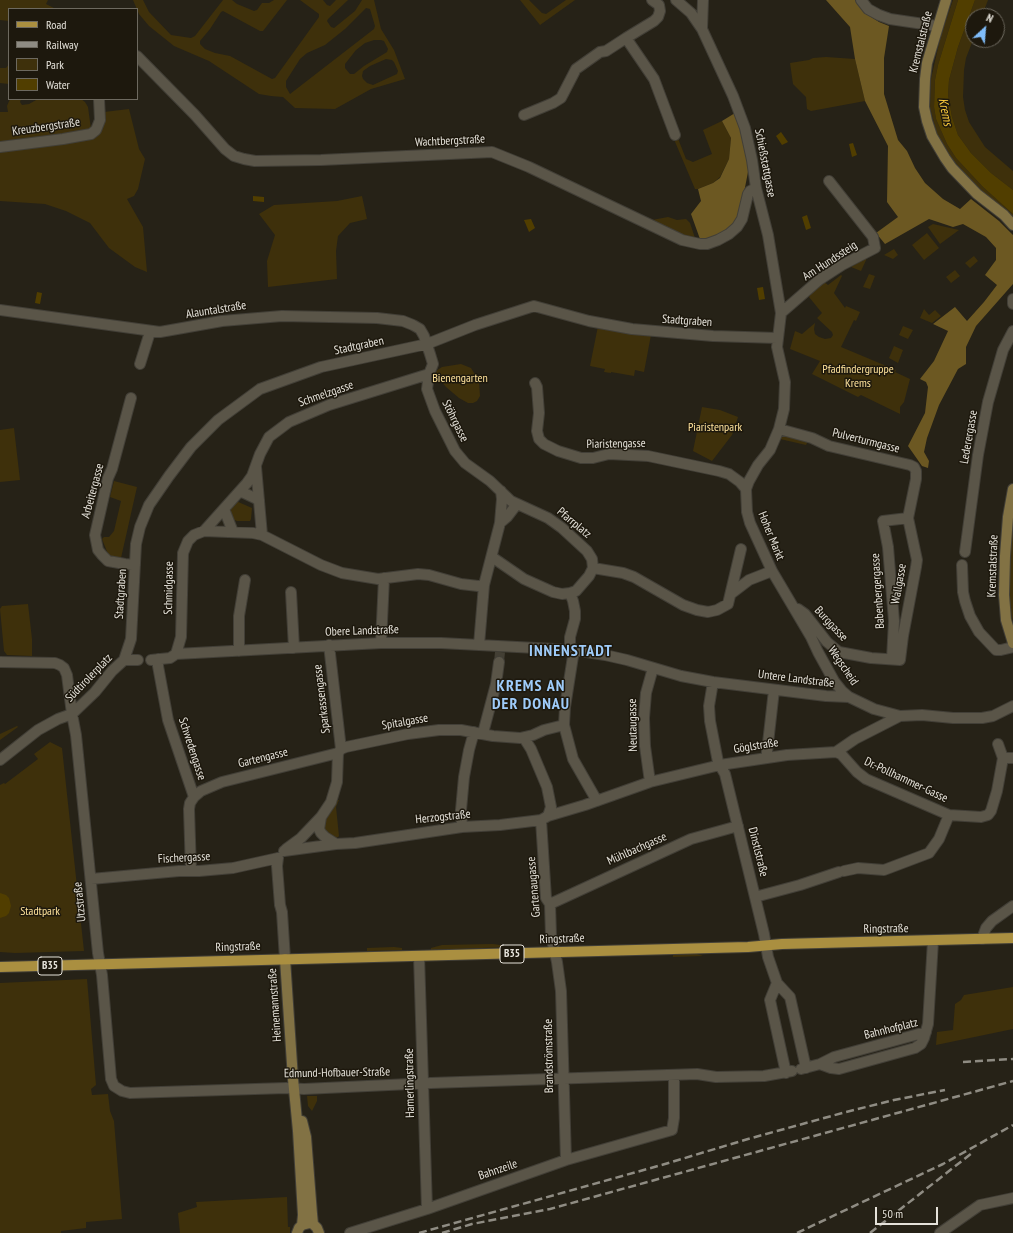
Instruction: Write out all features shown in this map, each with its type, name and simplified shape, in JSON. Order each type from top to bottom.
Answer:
[{"type":"main road","name":"Kremstalstraße","points":[[946,0],[927,63],[924,92],[924,107],[932,136],[945,158],[963,180],[1013,225]]},
{"type":"main road","name":"Kremstalstraße","points":[[1013,489],[1004,556],[1004,595],[1006,620],[1013,643]]},
{"type":"main road","name":"B35","points":[[982,939],[1013,938]]},
{"type":"main road","name":"Ringstraße","points":[[0,967],[982,939]]},
{"type":"main road","name":"Heinemannstraße","points":[[285,959],[302,1199],[300,1229]]},
{"type":"main road","name":"Heinemannstraße","points":[[295,1103],[299,1111],[306,1137],[312,1214],[316,1229]]},
{"type":"main road","points":[[300,1229],[306,1224],[316,1229]]},
{"type":"street","points":[[524,115],[553,103],[561,98],[576,69],[600,52],[606,51],[654,21],[658,17],[660,5],[652,0]]},
{"type":"street","points":[[676,0],[691,13],[702,29]]},
{"type":"street","name":"Schießstattgasse","points":[[703,0],[702,29],[733,96],[745,128],[756,188],[768,235],[781,313],[777,347],[785,382],[784,409],[779,429],[770,450],[752,474],[746,489]]},
{"type":"street","points":[[861,0],[868,8],[890,20],[937,26]]},
{"type":"street","points":[[626,38],[654,79],[675,135]]},
{"type":"street","name":"Wachtbergstraße","points":[[138,57],[195,115],[225,149],[234,156],[244,159],[255,161],[321,160],[492,152],[529,167],[682,240],[700,244],[707,244],[718,240],[729,234],[737,227],[742,219],[748,194],[756,188]]},
{"type":"street","name":"Kreuzbergstraße","points":[[0,147],[90,134],[96,130],[100,120],[99,100]]},
{"type":"street","name":"Am Hundssteig","points":[[781,313],[819,280],[842,265],[875,248],[873,237],[829,181]]},
{"type":"street","points":[[1013,299],[1013,304]]},
{"type":"street","name":"Stadtgraben","points":[[124,660],[131,639],[136,544],[140,527],[149,505],[168,476],[191,447],[218,420],[260,390],[321,367],[427,344],[475,325],[534,306],[583,319],[632,329],[713,336],[777,338]]},
{"type":"street","name":"Alauntalstraße","points":[[0,310],[150,332],[169,332],[215,322],[282,316],[339,316],[384,319],[403,322],[420,329],[427,344]]},
{"type":"street","name":"Lederergasse","points":[[965,552],[978,454],[988,402],[1002,350],[1013,331]]},
{"type":"street","points":[[140,364],[150,332]]},
{"type":"street","name":"Stöhrgasse","points":[[427,344],[433,364],[429,374],[427,389],[447,438],[454,451],[501,492]]},
{"type":"street","name":"Schmelzgasse","points":[[256,467],[260,454],[269,437],[289,422],[329,405],[429,374]]},
{"type":"street","name":"Piaristengasse","points":[[535,383],[537,387],[539,413],[537,430],[539,439],[544,444],[558,451],[572,455],[593,458],[609,454],[648,456],[729,474],[740,482],[746,489]]},
{"type":"street","name":"Arbeitergasse","points":[[131,398],[112,469],[108,478],[95,535],[98,550],[108,561],[136,565]]},
{"type":"street","name":"Pulverturmgasse","points":[[779,429],[812,438],[829,446],[914,467]]},
{"type":"street","points":[[204,532],[252,476],[256,467]]},
{"type":"street","points":[[256,467],[262,535]]},
{"type":"street","name":"Wallgasse","points":[[896,660],[903,636],[917,560],[908,518],[916,479],[916,471],[914,467]]},
{"type":"street","name":"Hoher Markt","points":[[746,489],[747,512],[750,523],[772,571],[793,606]]},
{"type":"street","points":[[240,491],[259,500]]},
{"type":"street","points":[[479,645],[484,585],[500,523],[502,499],[501,492]]},
{"type":"street","name":"Pfarrplatz","points":[[501,492],[517,504],[548,518],[571,536],[587,551],[592,559],[593,568]]},
{"type":"street","points":[[500,523],[507,517],[517,504]]},
{"type":"street","points":[[224,509],[233,532]]},
{"type":"street","name":"Babenbergergasse","points":[[896,660],[888,546],[883,521],[908,518]]},
{"type":"street","points":[[204,532],[253,533],[262,535],[322,565],[342,573],[384,578],[418,574],[429,575],[462,584],[478,586],[484,585]]},
{"type":"street","name":"Schmidgasse","points":[[176,654],[181,637],[183,554],[188,541],[194,535],[204,532]]},
{"type":"street","points":[[492,557],[524,579],[553,592],[562,594],[576,591],[582,586],[593,568],[623,573],[634,577],[645,582],[670,598],[697,610],[708,612],[717,610],[728,604],[741,549]]},
{"type":"street","points":[[962,565],[963,592],[965,601],[970,616],[979,632],[996,650],[1013,647]]},
{"type":"street","name":"Hoher Markt","points":[[732,592],[749,580],[772,571]]},
{"type":"street","points":[[381,643],[384,578]]},
{"type":"street","points":[[239,651],[239,616],[245,580]]},
{"type":"street","points":[[291,592],[294,648]]},
{"type":"street","points":[[570,593],[574,601],[575,619],[570,637],[570,645],[574,650],[567,678],[564,725],[573,759],[597,801]]},
{"type":"street","name":"Burggasse","points":[[793,606],[805,614],[827,642],[840,652],[862,657],[896,660]]},
{"type":"street","name":"Wegscheid","points":[[793,606],[834,681],[849,697]]},
{"type":"street","name":"Obere Landstraße","points":[[155,659],[170,658],[176,654],[381,643],[442,643],[479,645],[500,653],[574,650]]},
{"type":"street","name":"Sparkassengasse","points":[[281,854],[301,838],[321,817],[331,802],[337,782],[339,751],[329,645]]},
{"type":"street","name":"Untere Landstraße","points":[[574,650],[605,655],[681,676],[713,682],[826,696],[849,697],[874,709],[900,716],[922,715],[953,718],[982,718],[992,716],[1013,706]]},
{"type":"street","points":[[462,828],[461,810],[464,777],[469,750],[479,732],[496,684],[500,653]]},
{"type":"street","name":"Schwedengasse","points":[[155,659],[168,720],[194,797],[188,809],[191,871]]},
{"type":"street","points":[[124,660],[138,660]]},
{"type":"street","name":"Südtirolerplatz","points":[[0,760],[38,730],[58,719],[72,714],[95,692],[112,671],[124,660]]},
{"type":"street","name":"Südtirolerplatz","points":[[0,662],[50,662],[60,665],[64,668],[67,675],[72,714]]},
{"type":"street","name":"Neutaugasse","points":[[650,782],[645,746],[644,718],[646,693],[653,668]]},
{"type":"street","name":"Dinstlstraße","points":[[713,682],[709,706],[710,721],[718,762],[725,774],[766,946]]},
{"type":"street","points":[[767,758],[766,752],[774,690]]},
{"type":"street","name":"Utzstraße","points":[[72,714],[76,735],[111,1079],[114,1086]]},
{"type":"street","name":"Göglstraße","points":[[597,801],[650,782],[720,765],[767,758],[836,752],[855,739],[900,716]]},
{"type":"street","points":[[528,736],[564,725]]},
{"type":"street","name":"Spitalgasse","points":[[339,751],[387,738],[426,731],[461,730],[508,738],[528,736]]},
{"type":"street","name":"Gartenaugasse","points":[[528,736],[531,749],[550,799],[551,807],[545,818],[545,889],[546,898],[550,904],[551,936],[554,952]]},
{"type":"street","points":[[998,744],[1008,758]]},
{"type":"street","name":"Gartengasse","points":[[194,797],[201,791],[211,786],[234,778],[339,751]]},
{"type":"street","name":"Dr.-Pollhammer-Gasse","points":[[836,752],[841,754],[856,772],[866,778],[949,815],[981,818],[988,816],[991,811],[1008,758]]},
{"type":"street","name":"Herzogstraße","points":[[336,844],[462,828],[500,825],[545,818],[597,801]]},
{"type":"street","points":[[755,897],[800,885],[842,871],[858,868],[884,870],[915,859],[929,853],[939,839],[949,815]]},
{"type":"street","points":[[321,817],[319,829],[321,833],[336,844]]},
{"type":"street","name":"Mühlbachgasse","points":[[550,904],[691,839],[738,826]]},
{"type":"street","name":"Fischergasse","points":[[91,879],[233,868],[281,854],[336,844]]},
{"type":"street","name":"Heinemannstraße","points":[[281,854],[277,866],[285,959]]},
{"type":"street","points":[[982,939],[986,928],[992,921],[1013,906]]},
{"type":"street","name":"Bahnhofplatz","points":[[562,1078],[674,1076],[697,1074],[716,1077],[764,1076],[820,1064],[834,1057],[926,1032],[928,1024],[933,941]]},
{"type":"street","points":[[766,946],[768,957],[777,983],[790,997],[796,1070]]},
{"type":"street","name":"Brandströmstraße","points":[[554,952],[561,991],[562,1078],[566,1160]]},
{"type":"street","name":"Hamerlingstraße","points":[[419,956],[427,1209]]},
{"type":"street","points":[[777,983],[770,1000],[796,1070]]},
{"type":"street","name":"Bahnzeile","points":[[350,1233],[427,1209],[566,1160],[672,1130],[674,1118],[674,1076]]},
{"type":"street","name":"Edmund-Hofbauer-Straße","points":[[114,1086],[122,1091],[130,1092],[312,1088],[562,1078]]},
{"type":"street","points":[[940,1233],[980,1205],[1013,1198]]},
{"type":"green space","points":[[0,0],[48,0],[46,4],[54,8],[8,8],[8,21],[0,20]]},
{"type":"green space","points":[[133,0],[143,0],[149,12],[171,35],[191,38],[195,36],[223,0],[232,0],[237,4],[254,11],[257,10],[262,3],[269,3],[274,0],[287,0],[263,31],[260,31],[223,11],[200,41],[200,44],[205,49],[230,56],[272,79],[275,78],[319,17],[319,14],[300,0],[323,0],[330,6],[336,0],[348,0],[327,21],[331,27],[334,28],[355,11],[362,0],[374,0],[381,29],[394,50],[405,79],[371,89],[335,109],[295,108],[283,97],[259,94],[209,61],[174,46],[149,26],[139,14],[138,8],[136,8]],"holes":[[[366,8],[370,9],[375,26],[374,29],[290,94],[286,87],[286,81],[300,59],[307,53],[325,45],[345,29]],[[374,40],[384,41],[388,49],[387,52],[354,74],[350,74],[345,68],[345,64],[356,50],[365,43]],[[386,59],[394,62],[398,71],[397,74],[373,85],[367,83],[363,79],[363,71]]]},
{"type":"green space","points":[[520,0],[529,0],[542,13],[546,14],[566,0],[575,0],[540,25]]},
{"type":"green space","points":[[953,0],[958,0],[938,65],[935,80],[934,107],[936,119],[947,144],[956,158],[983,187],[1013,214],[1013,217],[980,190],[953,160],[937,134],[930,107],[931,79],[941,35]]},
{"type":"green space","points":[[975,0],[988,0],[985,8],[972,8]]},
{"type":"green space","points":[[965,28],[965,48],[970,48],[964,70],[963,97],[965,110],[969,122],[985,147],[1013,171],[1013,190],[991,173],[971,153],[958,135],[952,117],[948,95],[949,80]]},
{"type":"green space","points":[[826,57],[855,59],[865,101],[811,111],[807,109],[806,97],[793,84],[790,63]]},
{"type":"green space","points":[[8,65],[8,84],[0,83],[0,68],[6,68]]},
{"type":"green space","points":[[10,100],[21,100],[22,105],[29,104],[36,100],[82,100],[88,107],[91,129],[89,132],[0,144],[0,112],[8,112],[7,106]]},
{"type":"green space","points":[[129,109],[139,149],[145,159],[138,189],[134,196],[127,199],[143,227],[147,272],[135,267],[109,248],[90,223],[66,211],[45,204],[0,201],[0,150],[99,131],[103,127],[104,112]]},
{"type":"green space","points":[[722,121],[731,138],[729,159],[720,177],[713,183],[695,189],[673,137],[677,136],[686,159],[693,162],[712,154],[703,130]]},
{"type":"green space","points":[[362,196],[367,219],[350,223],[338,236],[336,251],[337,279],[268,287],[267,261],[275,235],[259,214],[274,205],[337,201]]},
{"type":"green space","points":[[668,217],[677,220],[686,219],[690,223],[695,238],[689,238],[652,220]]},
{"type":"green space","points":[[933,224],[959,230],[940,244],[928,227]]},
{"type":"green space","points":[[927,233],[939,248],[924,260],[912,245]]},
{"type":"green space","points":[[894,249],[898,255],[893,259],[884,255]]},
{"type":"green space","points":[[974,256],[978,261],[970,268],[965,263]]},
{"type":"green space","points":[[867,258],[861,271],[851,267],[859,262]]},
{"type":"green space","points":[[955,270],[960,276],[951,283],[946,277]]},
{"type":"green space","points":[[869,274],[875,276],[870,289],[863,287]]},
{"type":"green space","name":"Pfadfindergruppe Krems","points":[[841,275],[842,276],[834,293],[845,308],[846,306],[860,312],[856,321],[854,320],[841,347],[896,370],[895,372],[910,379],[904,402],[900,407],[900,414],[861,395],[858,397],[812,374],[820,361],[790,349],[795,331],[802,334],[815,323],[815,334],[825,339],[831,338],[833,335],[832,332],[817,318],[822,313],[809,297],[814,288],[823,281],[828,285]]},
{"type":"green space","points":[[924,309],[929,315],[935,310],[941,316],[932,323],[920,318]]},
{"type":"green space","points":[[598,326],[651,335],[644,372],[635,370],[634,376],[604,372],[605,369],[590,366]]},
{"type":"green space","points":[[903,326],[913,330],[908,339],[899,335]]},
{"type":"green space","points":[[894,346],[903,350],[898,363],[889,358]]},
{"type":"green space","name":"Bienengarten","points":[[461,364],[471,368],[479,381],[480,396],[477,401],[473,403],[468,403],[459,398],[446,387],[436,375],[436,371],[442,367]]},
{"type":"green space","name":"Piaristenpark","points":[[702,407],[720,410],[738,417],[732,435],[712,461],[693,451]]},
{"type":"green space","points":[[14,428],[20,480],[0,482],[0,430]]},
{"type":"green space","points":[[785,434],[808,441],[806,445],[780,439]]},
{"type":"green space","points":[[114,481],[137,487],[121,558],[111,557],[108,554],[102,539],[104,537],[109,537],[114,531],[121,501],[110,497]]},
{"type":"green space","points":[[236,501],[252,508],[250,521],[237,521],[232,519],[229,508]]},
{"type":"green space","points":[[1013,516],[1013,622],[1009,594]]},
{"type":"green space","points":[[28,604],[32,639],[32,656],[7,655],[4,651],[0,609],[2,606]]},
{"type":"green space","points":[[17,726],[18,727],[0,740],[0,734]]},
{"type":"green space","name":"Stadtpark","points":[[50,742],[62,748],[84,951],[0,952],[0,785],[5,784],[38,759],[34,754]]},
{"type":"green space","points":[[338,800],[336,807],[339,836],[335,838],[324,832],[323,824]]},
{"type":"green space","points":[[493,944],[508,947],[431,950],[431,948],[442,945]]},
{"type":"green space","points":[[367,948],[402,948],[402,950],[367,951]]},
{"type":"green space","points":[[673,954],[697,954],[703,956],[673,957]]},
{"type":"green space","points":[[87,979],[96,1085],[91,1089],[92,1095],[108,1094],[110,1111],[114,1121],[122,1219],[86,1222],[86,1228],[61,1231],[61,1233],[0,1233],[0,983]]},
{"type":"green space","points":[[1013,987],[1013,1029],[936,1045],[937,1032],[953,1030],[955,1004],[961,1000],[964,995]]},
{"type":"green space","points":[[307,1096],[317,1096],[317,1101],[312,1111],[308,1106]]},
{"type":"green space","points":[[287,1197],[288,1227],[290,1227],[290,1233],[180,1233],[178,1213],[197,1207],[196,1202]]},
{"type":"shaded area","points":[[826,0],[855,0],[865,13],[879,22],[889,26],[884,58],[884,94],[898,140],[907,151],[915,168],[925,183],[943,199],[960,209],[971,199],[999,221],[1013,235],[1013,284],[976,326],[966,347],[966,364],[958,369],[939,405],[927,438],[924,452],[929,461],[928,468],[922,466],[908,446],[925,413],[928,387],[926,382],[920,379],[934,361],[948,331],[933,324],[955,307],[967,321],[984,302],[997,285],[985,275],[996,260],[996,248],[986,237],[963,224],[953,227],[929,219],[885,244],[876,233],[898,217],[887,202],[888,146],[865,101],[855,59],[850,27]]},
{"type":"shaded area","points":[[735,113],[741,130],[748,162],[748,172],[740,213],[731,227],[717,236],[706,240],[700,239],[691,214],[701,201],[698,189],[713,183],[720,178],[729,159],[731,138],[722,121]]},
{"type":"water","name":"Krems","points":[[958,0],[975,0],[972,8],[965,8],[965,28],[949,80],[948,95],[952,117],[958,135],[971,153],[991,173],[1013,190],[1013,214],[983,187],[956,158],[947,144],[936,119],[934,107],[935,80],[938,65]]},
{"type":"water","points":[[781,132],[788,142],[782,145],[776,136]]},
{"type":"water","points":[[853,143],[857,155],[852,157],[849,144]]},
{"type":"water","points":[[253,196],[264,197],[264,202],[253,201]]},
{"type":"water","points":[[807,215],[811,228],[806,230],[802,217]]},
{"type":"water","points":[[531,219],[535,228],[529,232],[524,220]]},
{"type":"water","points":[[763,287],[765,299],[759,300],[757,288]]},
{"type":"water","points":[[37,292],[42,293],[40,304],[35,303]]},
{"type":"water","points":[[0,893],[9,898],[11,906],[9,913],[0,918]]},
{"type":"tunnel","points":[[499,662],[500,652]]},
{"type":"railway","points":[[963,1062],[1013,1059]]},
{"type":"railway","points":[[442,1233],[472,1224],[550,1209],[1013,1081]]},
{"type":"railway","points":[[419,1233],[846,1112],[894,1100],[945,1090]]},
{"type":"railway","points":[[797,1233],[943,1164],[1013,1125]]},
{"type":"railway","points":[[870,1233],[972,1153]]},
{"type":"district","name":"INNENSTADT","points":[[571,651]]},
{"type":"district","name":"KREMS AN DER DONAU","points":[[531,695]]}]
